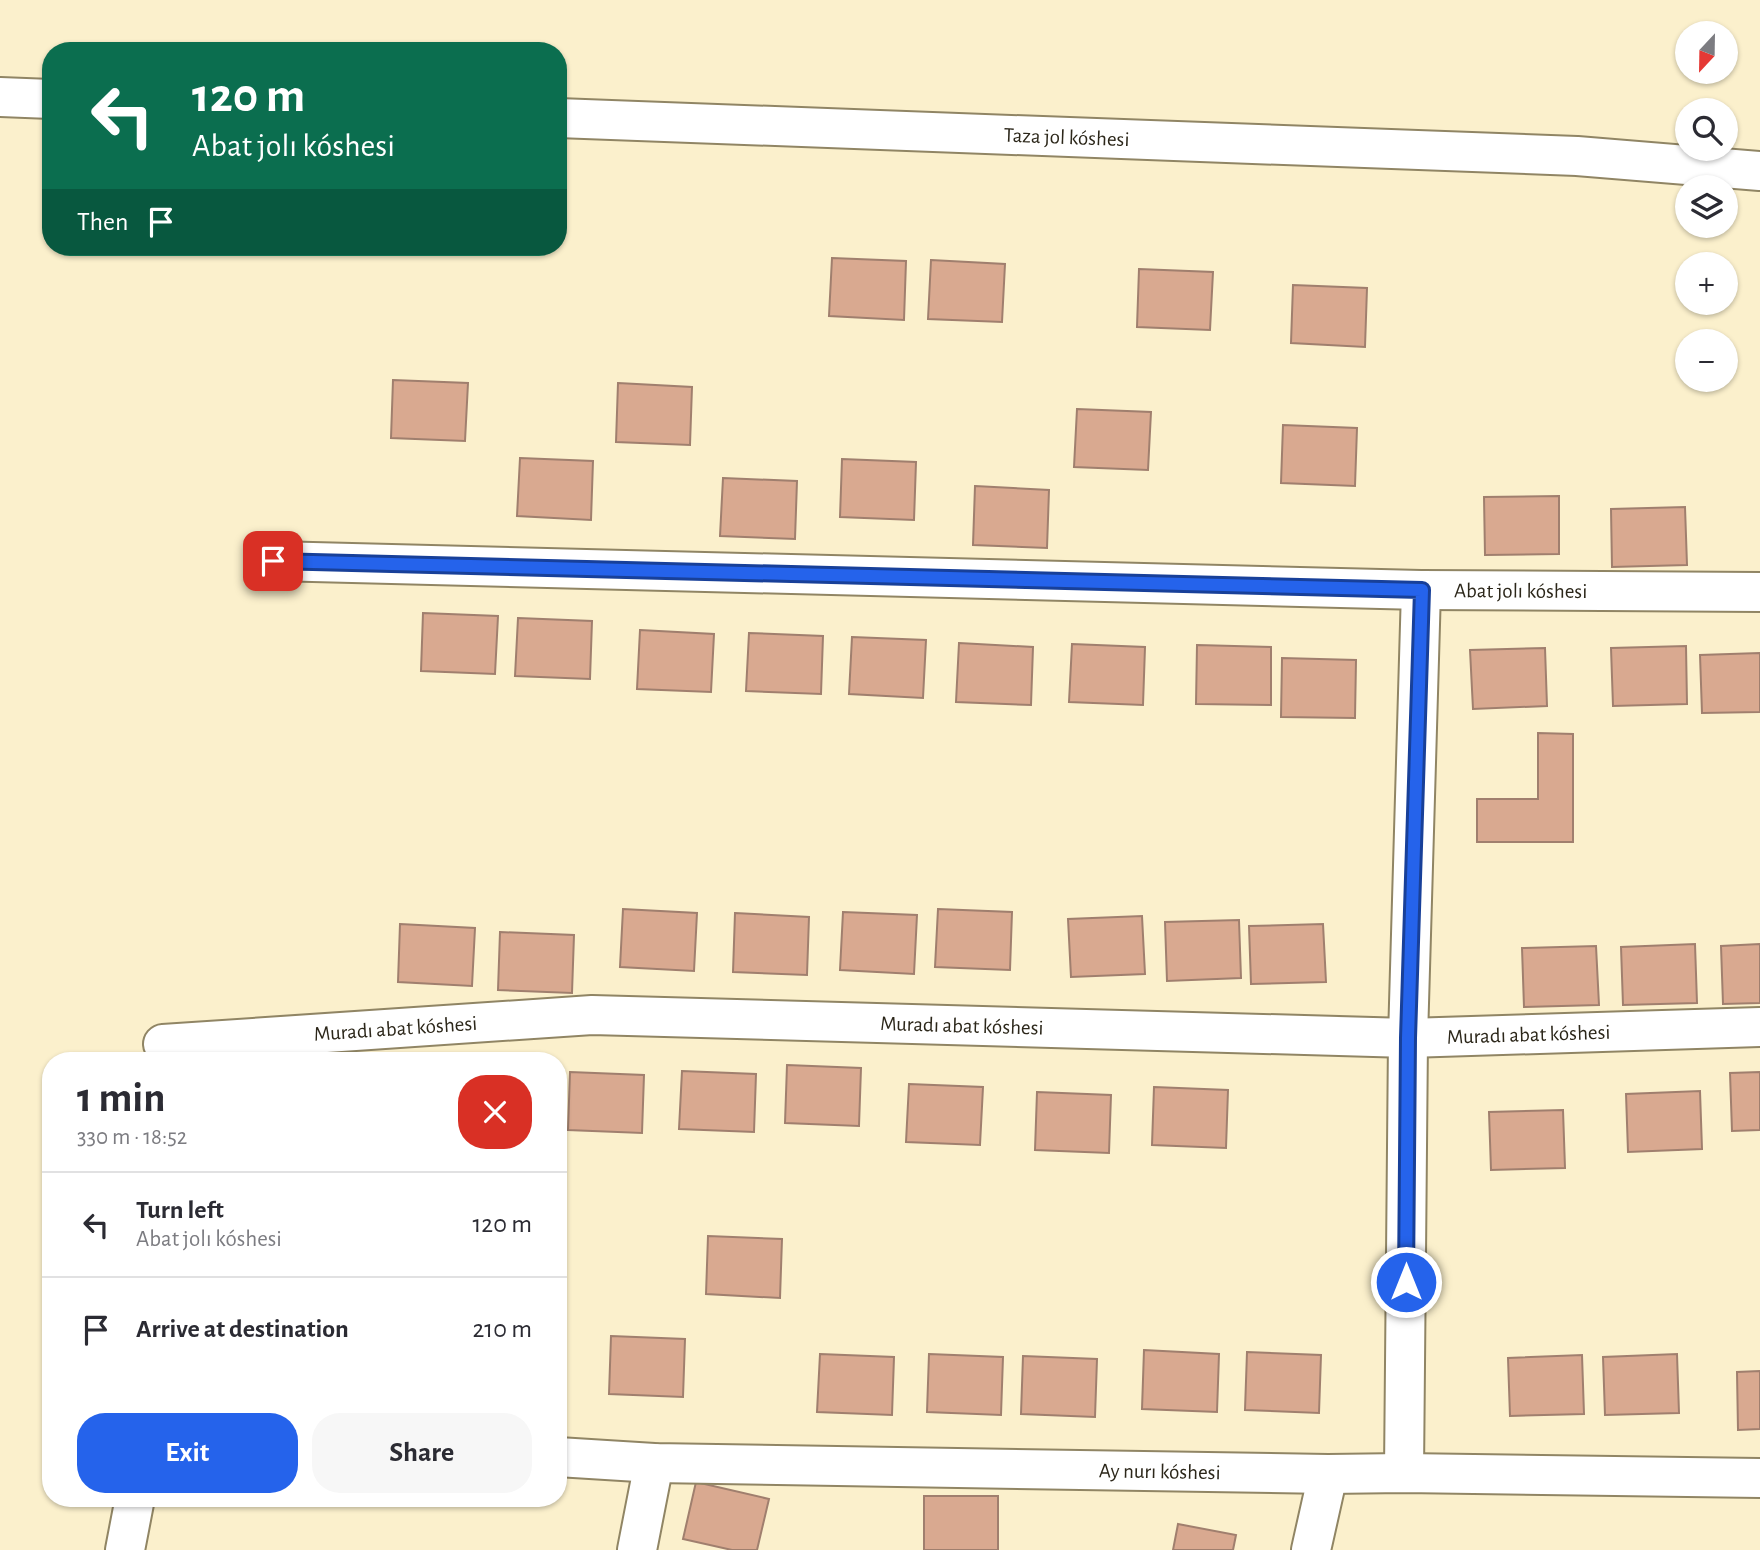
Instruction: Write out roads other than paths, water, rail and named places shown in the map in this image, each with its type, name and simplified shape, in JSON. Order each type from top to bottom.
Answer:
[{"type":"street","points":[[0,97],[42,99]]},
{"type":"street","name":"Taza jol kóshesi","points":[[567,118],[1577,156],[1760,171]]},
{"type":"street","name":"Abat jolı kóshesi","points":[[273,561],[1422,590],[1760,592]]},
{"type":"street","points":[[1404,1473],[1408,1038],[1422,590]]},
{"type":"street","name":"Muradı abat kóshesi","points":[[163,1044],[592,1014],[1408,1038],[1760,1027]]},
{"type":"street","name":"Ay nurı kóshesi","points":[[567,1458],[654,1463],[1760,1478]]},
{"type":"street","points":[[637,1550],[654,1463]]},
{"type":"street","points":[[1311,1550],[1328,1474]]},
{"type":"street","points":[[125,1550],[133,1507]]}]
